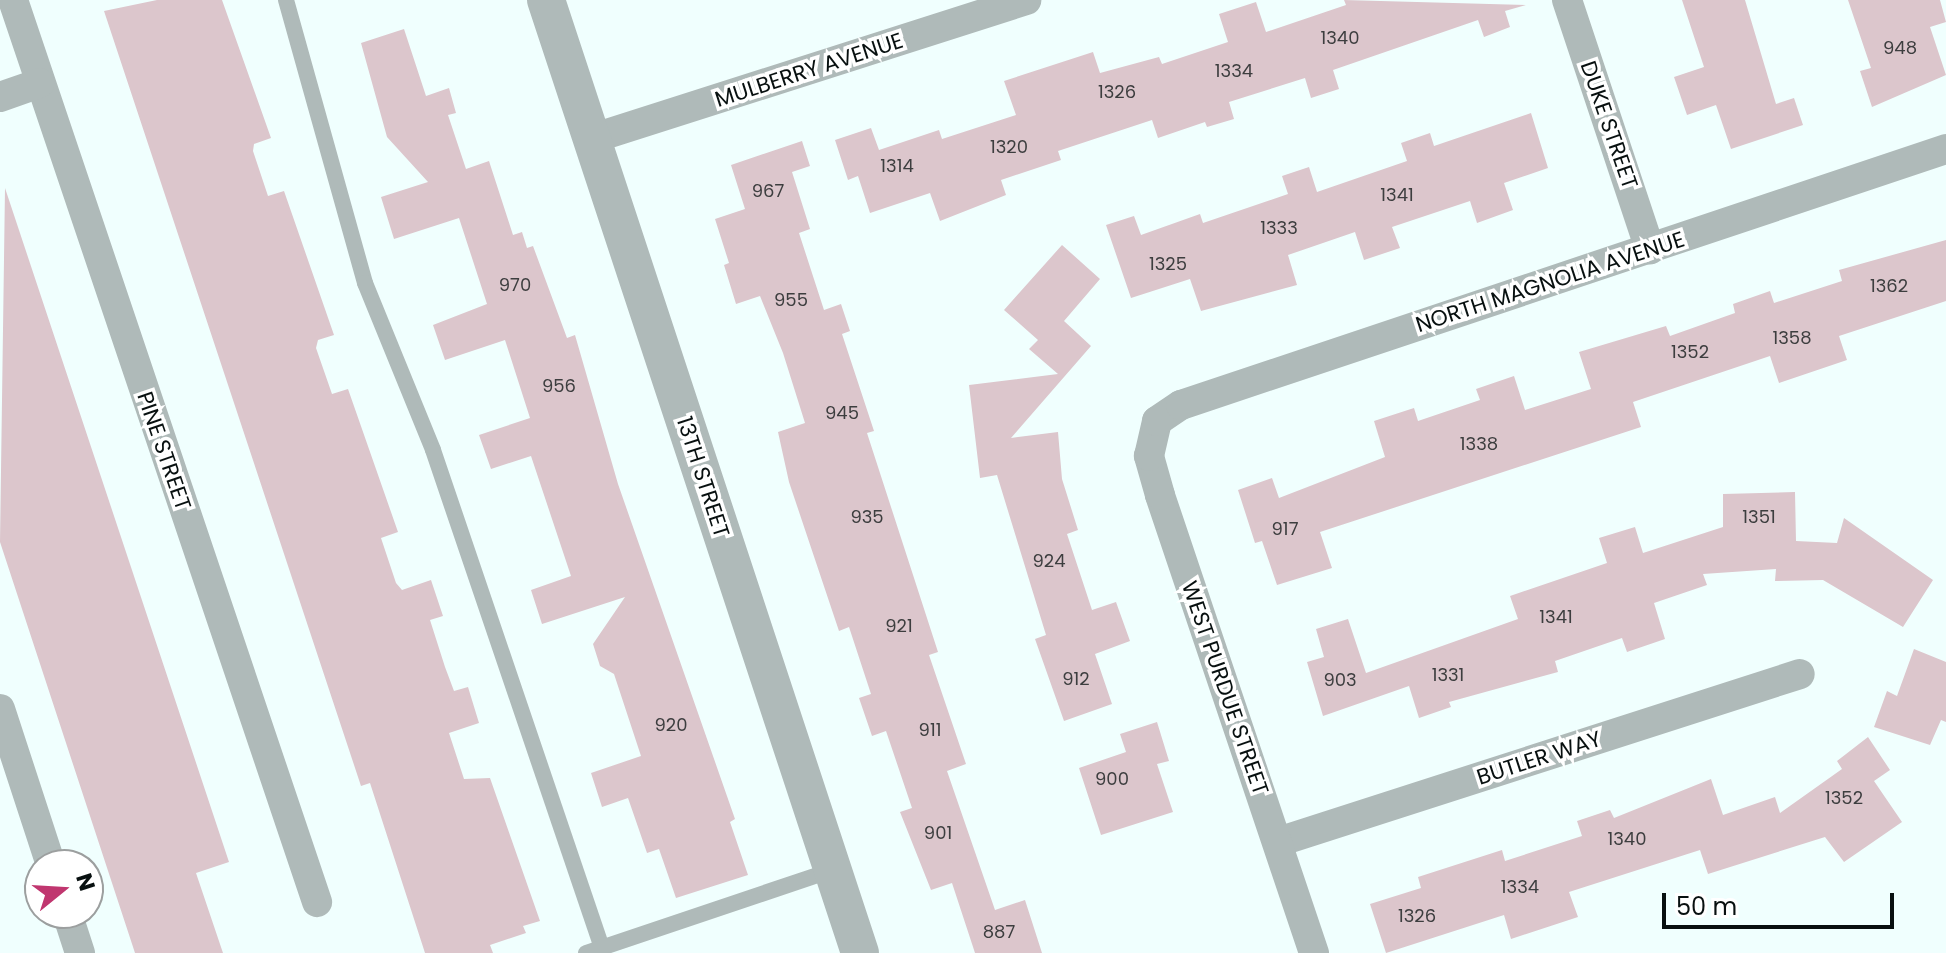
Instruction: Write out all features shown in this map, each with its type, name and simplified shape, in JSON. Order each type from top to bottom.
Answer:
[{"type":"street","name":"PINE STREET","points":[[13,0],[317,902]]},
{"type":"street","name":"13TH STREET","points":[[546,0],[860,953]]},
{"type":"street","name":"MULBERRY AVENUE","points":[[591,139],[1026,0]]},
{"type":"street","name":"DUKE STREET","points":[[1567,0],[1650,250]]},
{"type":"street","points":[[0,97],[40,83]]},
{"type":"street","name":"NORTH MAGNOLIA AVENUE","points":[[1157,421],[1181,405],[1946,149]]},
{"type":"street","name":"WEST PURDUE STREET","points":[[1157,421],[1149,456],[1160,495],[1314,953]]},
{"type":"street","name":"BUTLER WAY","points":[[1278,842],[1800,674]]},
{"type":"street","points":[[0,709],[46,849]]},
{"type":"street","points":[[72,929],[80,953]]},
{"type":"lane","points":[[286,0],[360,269],[433,450],[594,950],[833,870]]},
{"type":"building","points":[[157,0],[222,0],[271,138],[254,144],[253,151],[268,196],[284,191],[334,335],[318,340],[316,348],[332,394],[348,389],[398,532],[381,538],[396,583],[402,590],[431,580],[443,616],[430,620],[445,667],[454,691],[468,687],[479,723],[449,733],[464,779],[490,778],[540,921],[523,926],[526,933],[490,945],[493,953],[425,953],[370,783],[361,786],[104,11]]},
{"type":"building","points":[[1344,0],[1526,5],[1505,11],[1510,27],[1484,37],[1478,20],[1333,70],[1339,89],[1311,98],[1305,78],[1229,102],[1234,119],[1207,127],[1205,122],[1158,138],[1152,120],[1058,151],[1061,160],[1001,180],[1006,195],[940,221],[930,193],[870,213],[858,176],[848,180],[835,140],[871,128],[879,150],[939,130],[942,139],[1016,115],[1004,81],[1093,52],[1100,73],[1159,57],[1162,64],[1228,42],[1219,14],[1256,2],[1266,32],[1346,5]]},
{"type":"building","points":[[1682,0],[1745,0],[1776,104],[1794,98],[1803,125],[1731,149],[1716,105],[1687,115],[1674,77],[1704,67]]},
{"type":"building","points":[[1848,0],[1940,0],[1946,22],[1930,27],[1946,75],[1872,107],[1860,71],[1871,68]]},
{"type":"building","points":[[404,29],[426,96],[449,88],[456,113],[448,115],[466,169],[489,161],[513,235],[522,232],[527,248],[533,246],[567,338],[575,335],[618,484],[735,819],[730,822],[748,875],[676,898],[659,849],[647,853],[628,798],[602,807],[591,773],[641,756],[614,674],[600,666],[593,644],[625,597],[542,624],[531,590],[571,576],[531,456],[491,469],[479,435],[530,418],[505,340],[445,360],[433,325],[487,304],[459,218],[394,239],[381,197],[428,182],[387,137],[361,43]]},
{"type":"building","points":[[1531,113],[1548,168],[1504,183],[1513,210],[1477,223],[1470,201],[1392,227],[1400,248],[1364,260],[1355,232],[1288,255],[1297,285],[1201,311],[1190,279],[1131,298],[1106,225],[1134,216],[1141,235],[1200,214],[1203,223],[1288,194],[1282,176],[1309,167],[1317,192],[1407,161],[1401,143],[1430,133],[1434,146]]},
{"type":"building","points":[[802,141],[810,166],[792,172],[810,229],[799,233],[824,310],[841,304],[850,331],[842,334],[874,431],[867,433],[938,652],[929,655],[966,764],[947,771],[995,910],[1025,900],[1042,953],[975,953],[952,883],[931,890],[900,812],[912,808],[886,731],[872,736],[859,698],[871,694],[849,627],[839,631],[789,482],[778,432],[805,423],[783,353],[760,296],[736,304],[724,265],[729,263],[715,219],[745,209],[731,165]]},
{"type":"building","points":[[5,188],[229,862],[196,873],[223,953],[135,953],[104,859],[104,849],[101,849],[0,542]]},
{"type":"building","points":[[1946,240],[1946,301],[1839,336],[1847,360],[1779,383],[1770,356],[1633,402],[1641,427],[1320,532],[1332,568],[1277,585],[1262,541],[1255,543],[1238,490],[1272,478],[1279,498],[1385,457],[1374,421],[1414,408],[1418,421],[1480,400],[1476,389],[1514,376],[1525,410],[1591,389],[1579,352],[1666,326],[1670,336],[1735,313],[1733,304],[1770,291],[1774,303],[1842,281],[1839,270]]},
{"type":"building","points":[[1062,245],[1100,279],[1064,321],[1091,346],[1011,438],[1058,432],[1062,479],[1078,530],[1067,534],[1092,610],[1116,602],[1130,641],[1095,654],[1112,704],[1064,721],[1035,639],[1046,635],[997,475],[980,478],[969,385],[1058,374],[1029,349],[1038,340],[1004,310]]},
{"type":"building","points":[[1795,492],[1796,541],[1837,543],[1844,518],[1933,580],[1903,627],[1823,580],[1775,581],[1776,569],[1703,574],[1707,585],[1654,603],[1665,639],[1627,652],[1622,638],[1555,661],[1558,672],[1449,702],[1451,707],[1419,718],[1409,686],[1323,716],[1307,662],[1324,657],[1316,629],[1348,619],[1366,673],[1518,619],[1510,596],[1607,563],[1599,538],[1635,527],[1643,553],[1723,527],[1723,494]]},
{"type":"building","points":[[1914,649],[1946,662],[1946,722],[1941,720],[1930,745],[1874,727],[1887,691],[1897,696]]},
{"type":"building","points":[[1157,722],[1169,761],[1157,764],[1173,812],[1101,835],[1079,768],[1126,752],[1120,734]]},
{"type":"building","points":[[1868,737],[1890,770],[1874,781],[1902,822],[1844,862],[1825,837],[1708,874],[1700,850],[1569,892],[1578,917],[1511,939],[1504,915],[1386,953],[1370,904],[1421,888],[1418,877],[1502,850],[1505,861],[1582,836],[1577,821],[1610,810],[1614,818],[1711,779],[1723,815],[1775,797],[1780,813],[1842,769],[1837,761]]}]
